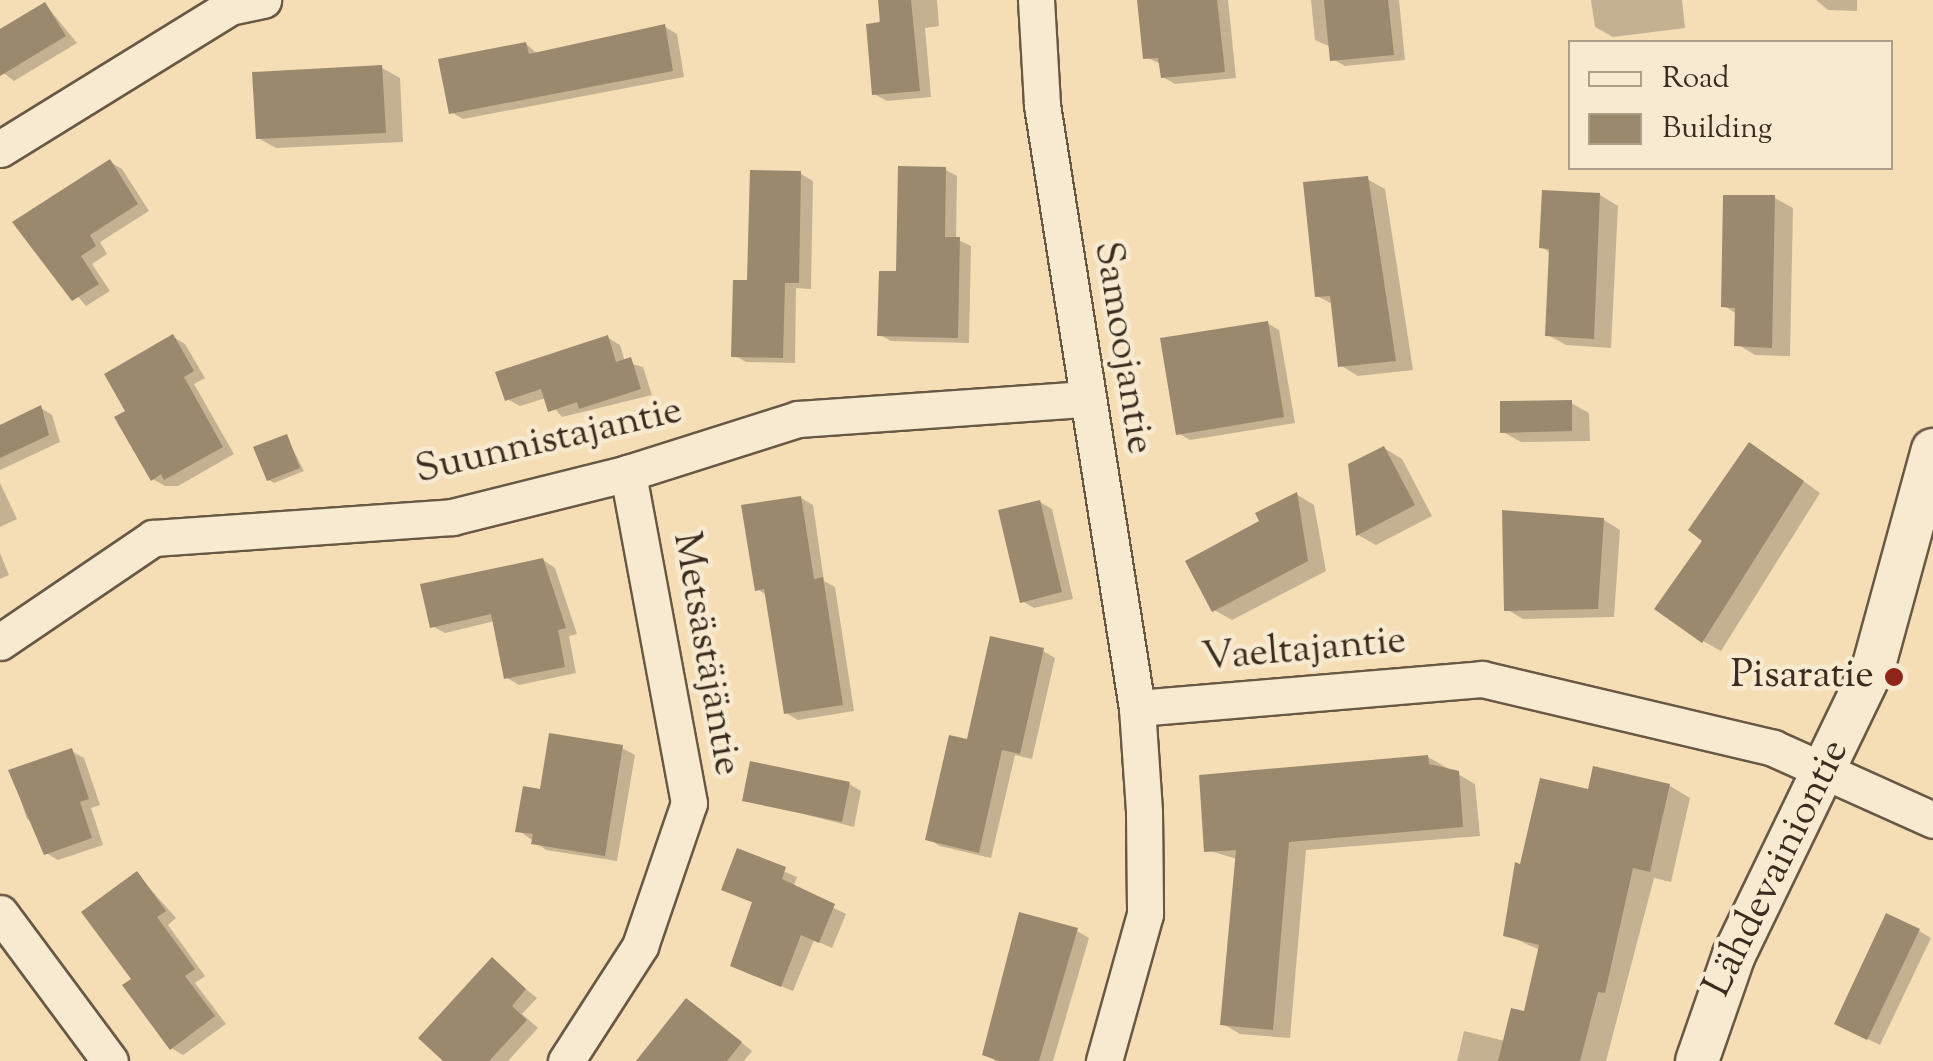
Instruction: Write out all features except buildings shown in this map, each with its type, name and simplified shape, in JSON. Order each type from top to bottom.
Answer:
[{"type":"street","points":[[0,150],[230,8],[262,0]]},
{"type":"street","name":"Samoojantie","points":[[1036,0],[1042,105],[1137,708]]},
{"type":"street","name":"Suunnistajantie","points":[[0,642],[153,538],[452,517],[628,473],[798,419],[1086,399]]},
{"type":"street","name":"Lähdevainiontie","points":[[1697,1061],[1734,955],[1874,665],[1933,450]]},
{"type":"street","name":"Metsästäjäntie","points":[[566,1061],[640,946],[688,804],[628,473]]},
{"type":"street","name":"Vaeltajantie","points":[[1137,708],[1482,679],[1773,748],[1824,771]]},
{"type":"street","points":[[1104,1061],[1145,914],[1137,708]]},
{"type":"street","points":[[1824,771],[1933,820]]},
{"type":"street","points":[[0,912],[110,1061]]},
{"type":"place","name":"Pisaratie","points":[[1894,677]]}]
